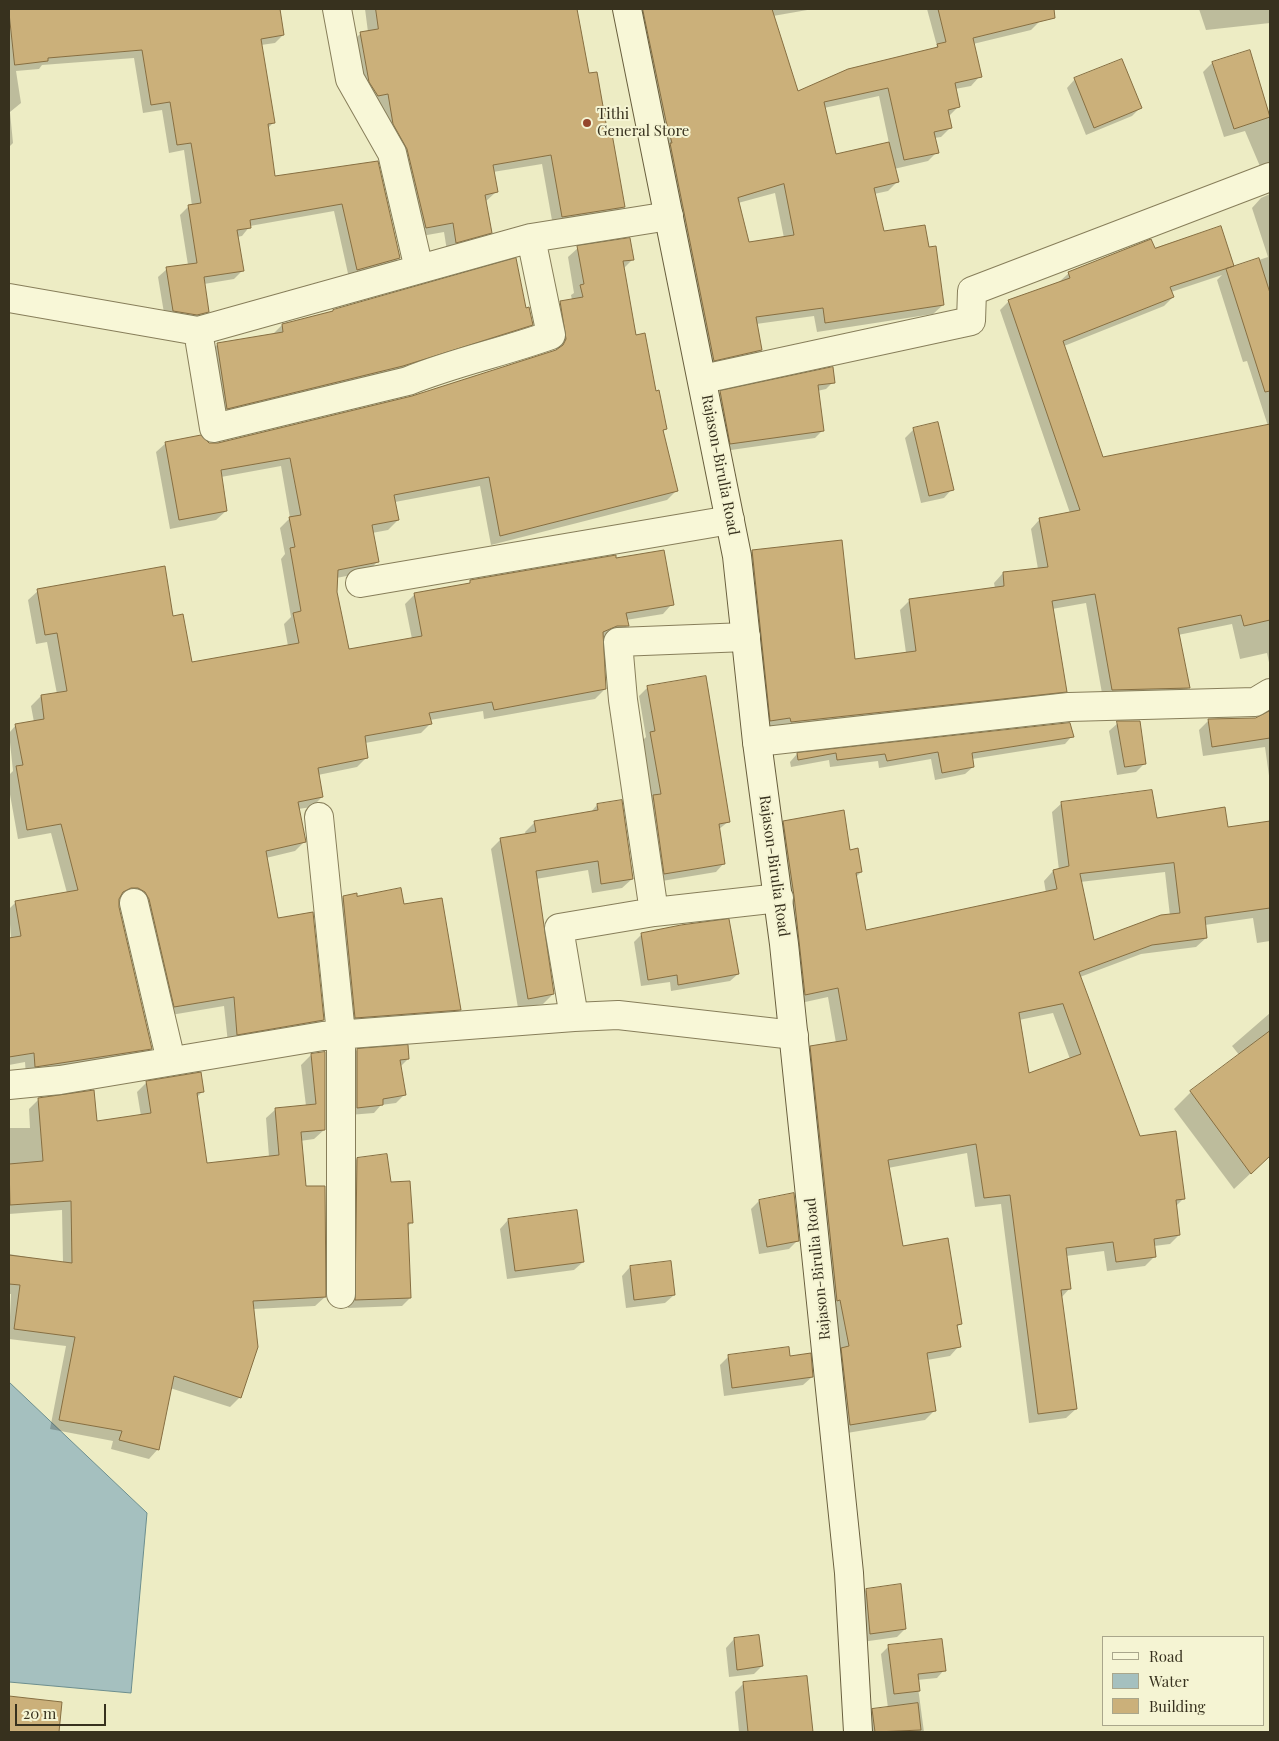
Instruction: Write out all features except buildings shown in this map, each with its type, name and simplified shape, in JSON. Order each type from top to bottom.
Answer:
[{"type":"street","points":[[337,9],[350,78],[392,153],[419,269]]},
{"type":"street","name":"Rajason-Birulia Road","points":[[627,9],[703,379],[737,556],[757,742],[779,898],[794,1035],[849,1573],[858,1732]]},
{"type":"street","points":[[703,379],[971,320],[972,290],[1270,176]]},
{"type":"street","points":[[9,298],[198,331],[531,238],[669,216]]},
{"type":"street","points":[[198,331],[214,428],[266,417],[408,381],[435,370],[516,348],[551,335],[531,238]]},
{"type":"street","points":[[360,583],[730,520]]},
{"type":"street","points":[[654,912],[624,700],[618,642],[746,636]]},
{"type":"street","points":[[757,742],[1069,707],[1255,702],[1270,693]]},
{"type":"street","points":[[319,817],[341,1034],[342,1294]]},
{"type":"street","points":[[574,1017],[560,928],[654,912],[779,898]]},
{"type":"street","points":[[134,903],[171,1061]]},
{"type":"street","points":[[9,1085],[60,1080],[341,1034],[574,1017],[618,1015],[794,1035]]},
{"type":"water","points":[[9,1382],[147,1513],[131,1693],[9,1682]]},
{"type":"place","name":"Tithi General Store","points":[[587,123]]}]
